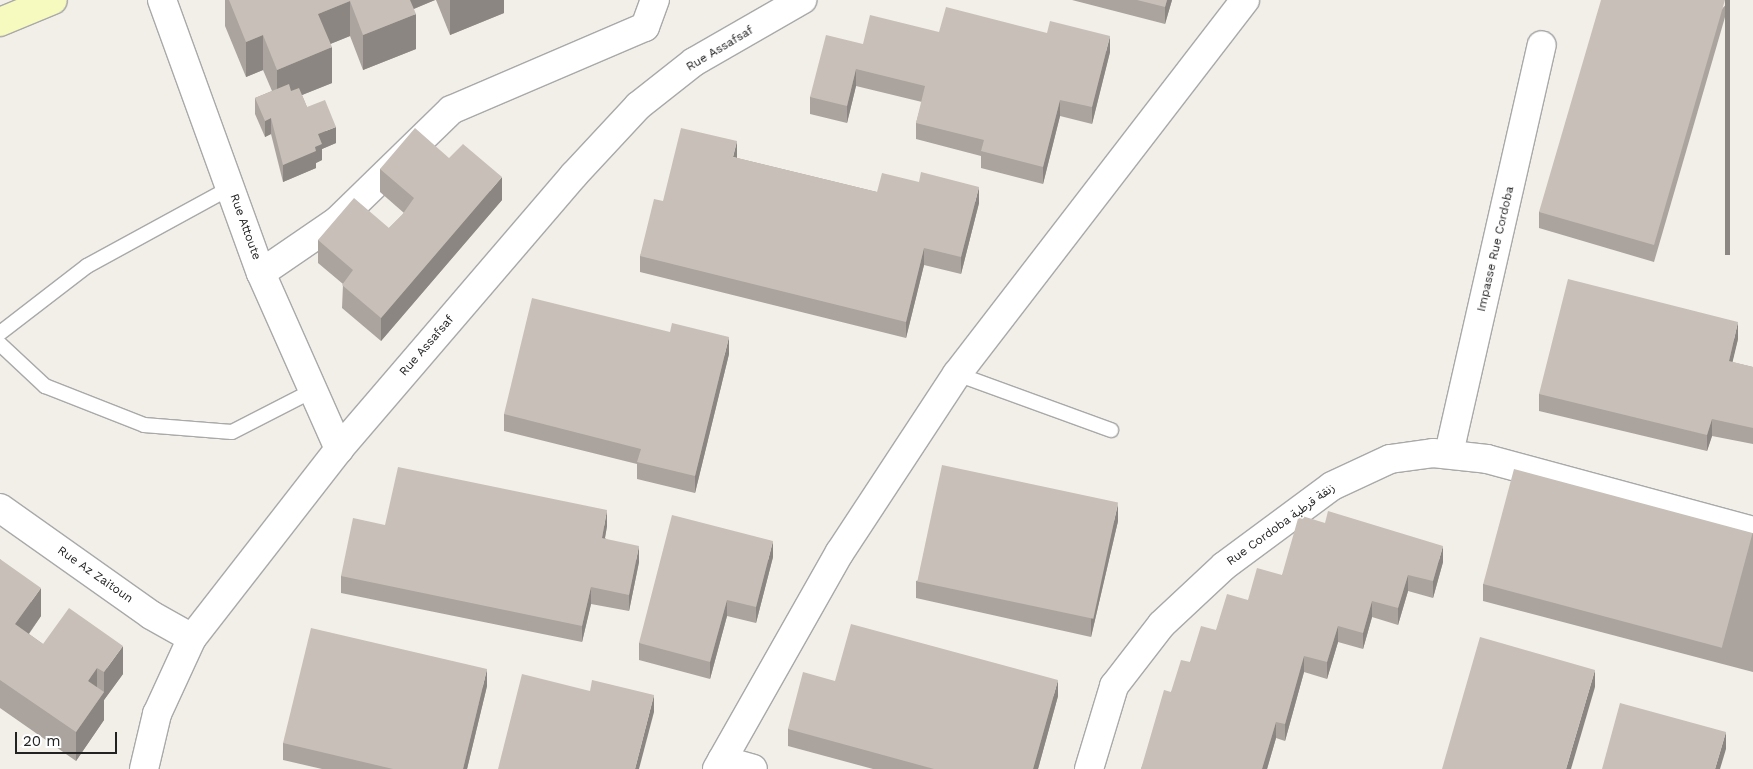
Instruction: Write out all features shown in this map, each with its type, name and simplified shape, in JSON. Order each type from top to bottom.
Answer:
[{"type":"main road","points":[[0,22],[53,0]]},
{"type":"street","name":"Rue Attoute","points":[[162,0],[261,273],[339,448]]},
{"type":"street","points":[[261,273],[337,221],[451,110],[645,27],[655,0]]},
{"type":"street","name":"Rue Assafsaf","points":[[144,769],[157,714],[192,638],[339,448],[638,106],[694,62],[802,0]]},
{"type":"street","points":[[753,769],[720,764],[840,552],[957,374],[1245,0]]},
{"type":"street","name":"Impasse Rue Cordoba","points":[[1449,453],[1542,45]]},
{"type":"street","name":"Rue Cordoba زنقة قرطبة","points":[[1089,769],[1114,686],[1138,652],[1192,594],[1332,486],[1390,459],[1449,453],[1753,531]]},
{"type":"street","name":"Rue Az Zaitoun","points":[[0,508],[151,615],[192,638]]},
{"type":"lane","points":[[0,334],[87,266],[230,188]]},
{"type":"lane","points":[[0,344],[45,386],[144,425],[232,432],[314,390]]},
{"type":"lane","points":[[957,374],[1110,430]]},
{"type":"building","points":[[229,0],[410,0],[416,14],[363,35],[350,1],[318,14],[332,47],[277,70],[263,35],[246,42]]},
{"type":"building","points":[[1137,0],[1167,0],[1165,7]]},
{"type":"building","points":[[1601,0],[1725,0],[1654,245],[1539,212]]},
{"type":"building","points":[[946,7],[1047,33],[1050,21],[1110,36],[1092,107],[1060,100],[1043,167],[981,151],[984,140],[916,123],[925,86],[856,69],[847,106],[810,97],[826,35],[863,44],[870,15],[939,32]]},
{"type":"building","points":[[289,84],[291,91],[299,88],[307,107],[325,100],[336,127],[318,134],[322,144],[315,147],[316,151],[283,165],[271,118],[265,121],[255,98]]},
{"type":"building","points":[[415,128],[449,158],[463,144],[502,177],[381,318],[342,285],[353,270],[318,240],[354,198],[389,228],[402,215],[414,198],[380,169]]},
{"type":"building","points":[[681,128],[737,141],[733,157],[877,192],[882,173],[919,182],[921,172],[979,187],[961,257],[924,248],[906,322],[640,256],[654,199],[663,201]]},
{"type":"building","points":[[1568,279],[1738,322],[1729,361],[1753,367],[1753,428],[1712,419],[1707,435],[1539,394]]},
{"type":"building","points":[[532,298],[670,332],[672,323],[729,337],[695,476],[637,462],[641,449],[504,414]]},
{"type":"building","points":[[942,465],[1118,502],[1093,619],[917,581]]},
{"type":"building","points":[[398,467],[607,510],[602,538],[639,546],[629,595],[591,587],[582,626],[341,576],[353,518],[385,525]]},
{"type":"building","points":[[1514,469],[1753,533],[1722,648],[1483,584]]},
{"type":"building","points":[[1328,511],[1443,546],[1433,581],[1408,575],[1398,608],[1372,601],[1363,633],[1338,626],[1327,662],[1304,656],[1285,724],[1276,722],[1262,769],[1141,769],[1164,690],[1171,692],[1181,660],[1190,662],[1201,626],[1216,630],[1227,594],[1248,600],[1257,568],[1282,575],[1299,515],[1325,523]]},
{"type":"building","points":[[672,515],[773,541],[756,607],[727,600],[710,662],[639,643]]},
{"type":"building","points":[[0,559],[41,588],[15,624],[43,644],[69,608],[123,646],[104,672],[97,668],[88,681],[104,692],[76,732],[0,680]]},
{"type":"building","points":[[851,624],[1058,680],[1033,769],[934,769],[788,729],[803,672],[835,681]]},
{"type":"building","points":[[311,628],[487,669],[463,769],[393,769],[283,743]]},
{"type":"building","points":[[1480,637],[1595,670],[1566,769],[1442,769]]},
{"type":"building","points":[[522,674],[590,691],[592,680],[654,695],[635,769],[498,769]]},
{"type":"building","points":[[1620,703],[1726,732],[1715,769],[1602,769]]}]
